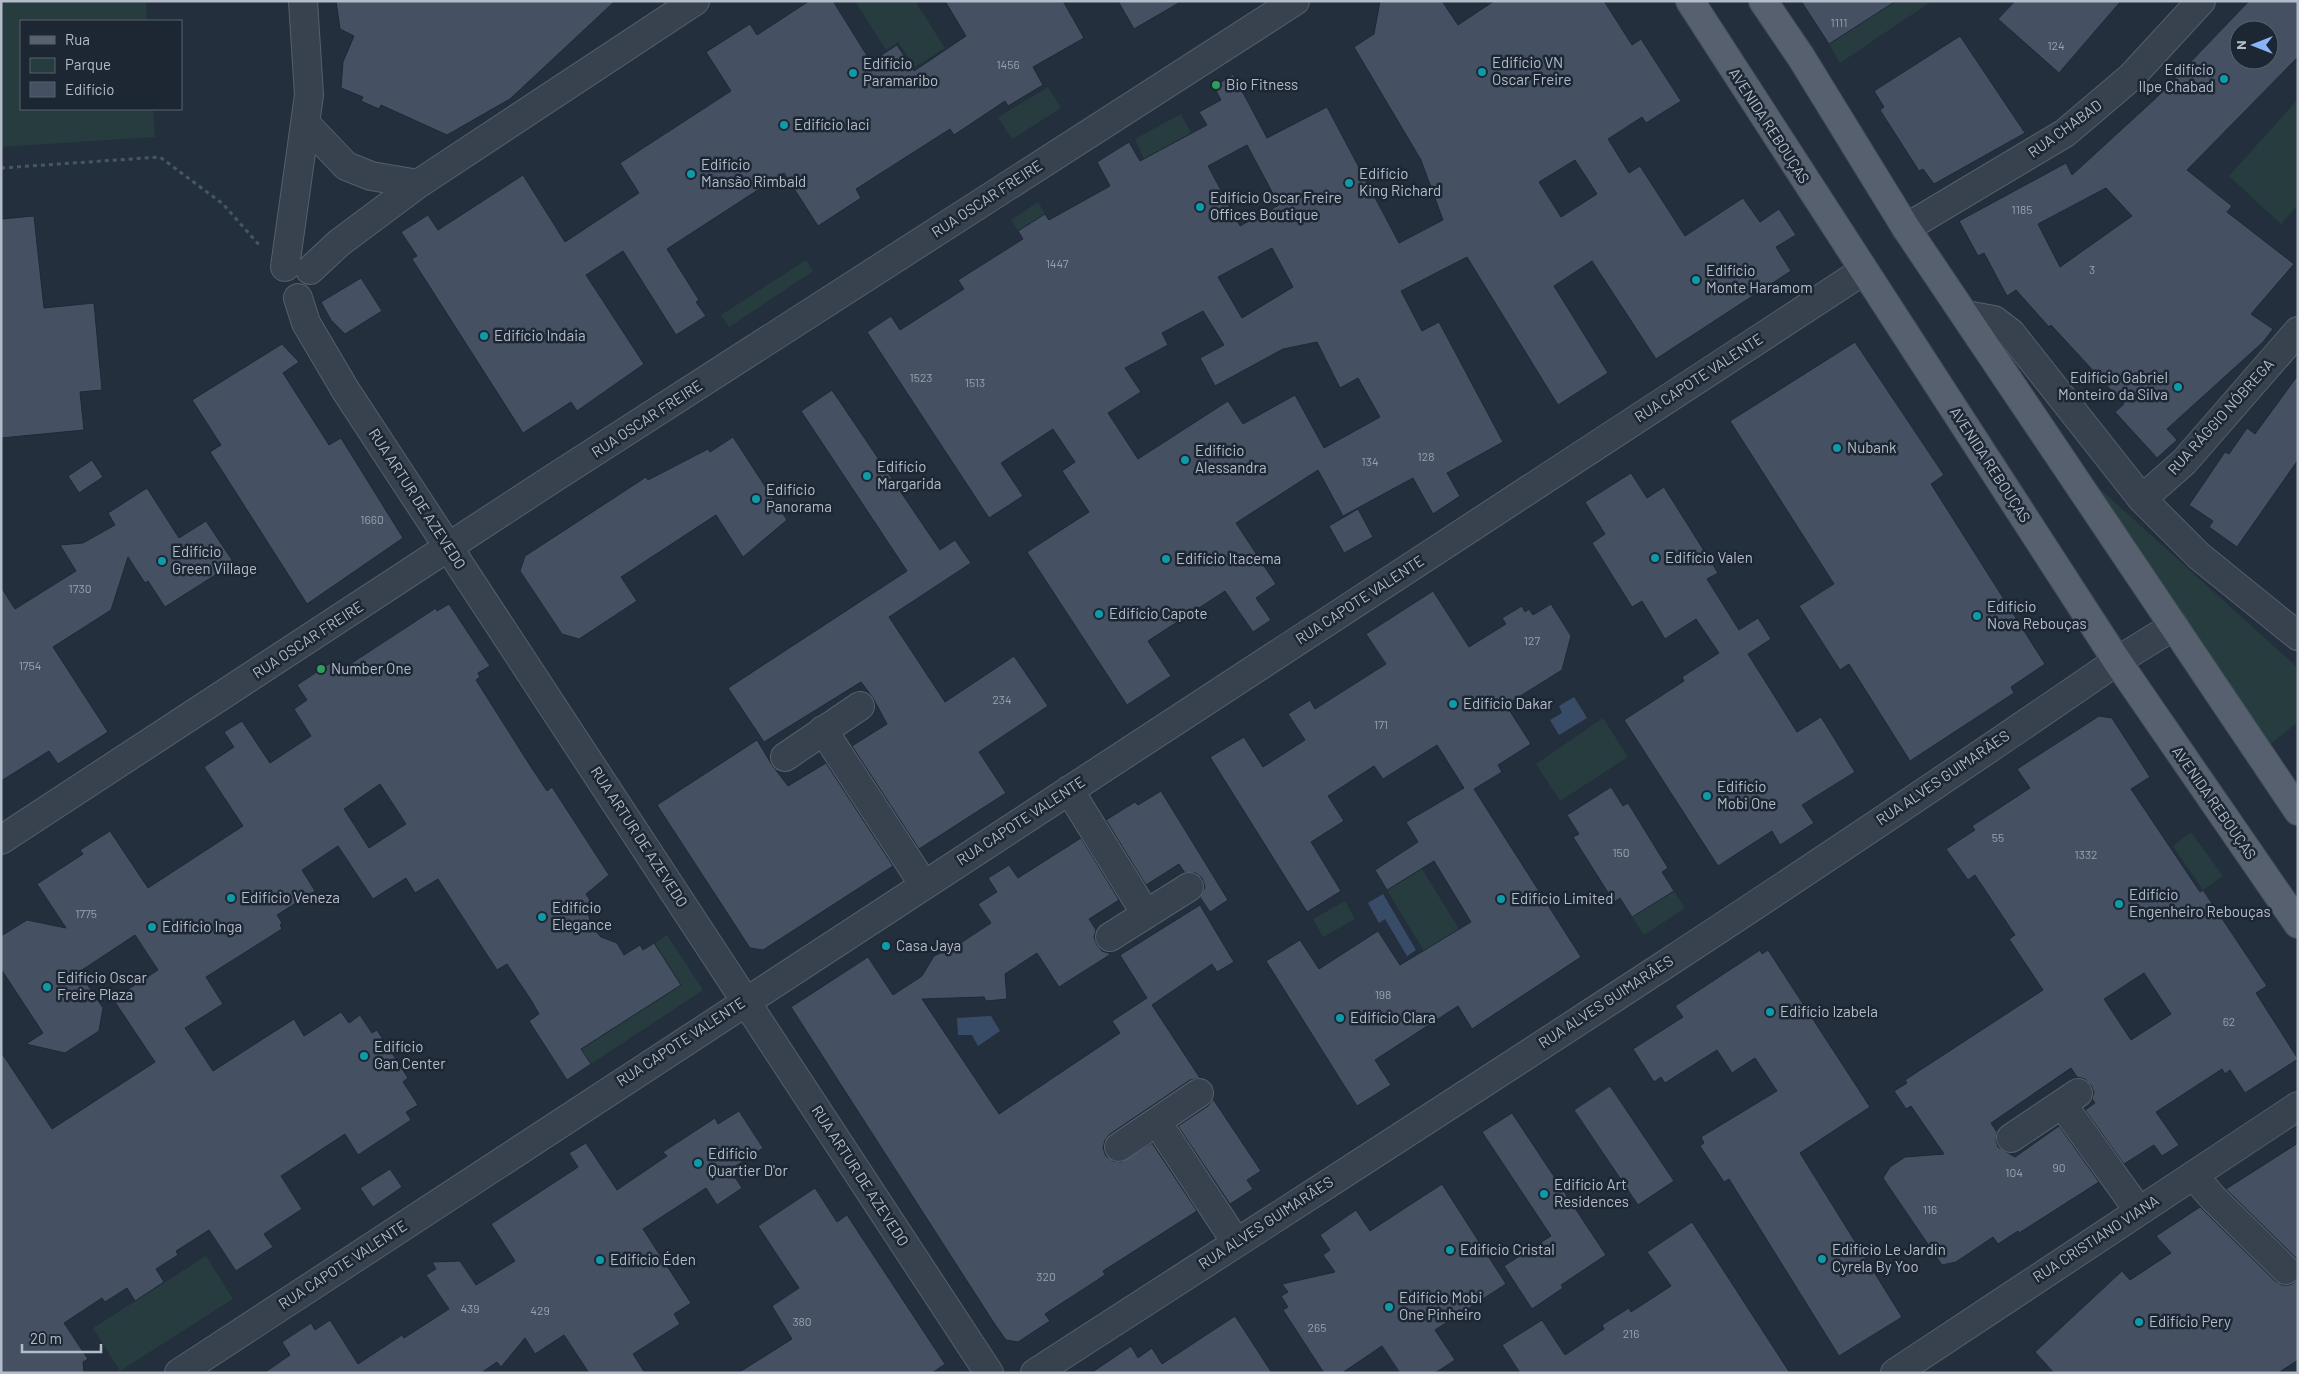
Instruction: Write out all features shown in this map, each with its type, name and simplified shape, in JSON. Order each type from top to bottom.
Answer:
[{"type":"main road","name":"AVENIDA REBOUÇAS","points":[[1690,1],[2117,661],[2298,924]]},
{"type":"main road","points":[[1763,1],[1801,57],[1906,228],[2298,811]]},
{"type":"street","points":[[303,1],[309,95],[290,220],[292,270],[339,243],[418,184],[695,1]]},
{"type":"street","name":"RUA OSCAR FREIRE","points":[[1,840],[1295,1]]},
{"type":"street","name":"RUA CHABAD","points":[[1906,228],[2065,133],[2131,77],[2201,1]]},
{"type":"street","points":[[306,124],[346,166],[371,176],[418,184]]},
{"type":"street","name":"RUA ARTUR DE AZEVEDO","points":[[292,270],[279,282],[283,292],[298,298],[306,323],[346,391],[989,1373]]},
{"type":"street","name":"RUA CAPOTE VALENTE","points":[[179,1373],[746,1000],[1863,271]]},
{"type":"street","points":[[1966,315],[1994,320],[2011,333],[2142,499],[2199,556],[2298,636]]},
{"type":"street","name":"RUA RÁGGIO NÓBREGA","points":[[2142,499],[2184,462],[2298,331]]},
{"type":"street","name":"RUA ALVES GUIMARÃES","points":[[1035,1373],[1766,897],[2117,661],[2174,626]]},
{"type":"street","points":[[785,757],[860,706]]},
{"type":"street","points":[[823,730],[924,884]]},
{"type":"street","points":[[1069,790],[1146,914]]},
{"type":"street","points":[[1110,937],[1188,886]]},
{"type":"street","points":[[1119,1147],[1199,1093]]},
{"type":"street","points":[[2011,1138],[2070,1099],[2138,1211]]},
{"type":"street","name":"RUA CRISTIANO VIANA","points":[[1895,1373],[2298,1106]]},
{"type":"street","points":[[1157,1122],[1236,1242]]},
{"type":"street","points":[[2194,1176],[2286,1270]]},
{"type":"path","points":[[1,168],[160,157],[223,204],[292,270]]},
{"type":"green space","points":[[1,1],[146,1],[147,20],[20,20],[20,110],[153,110],[155,137],[1,147]]},
{"type":"green space","points":[[855,1],[915,1],[945,48],[915,67],[898,42],[886,50]]},
{"type":"green space","points":[[1896,1],[1932,1],[1840,63],[1829,44]]},
{"type":"green space","points":[[1048,87],[1061,108],[1012,139],[998,117]]},
{"type":"green space","points":[[2298,99],[2298,205],[2281,224],[2229,176]]},
{"type":"green space","points":[[1181,114],[1191,133],[1144,159],[1135,139]]},
{"type":"green space","points":[[1038,202],[1045,214],[1018,231],[1011,220]]},
{"type":"green space","points":[[806,260],[813,271],[729,327],[721,315]]},
{"type":"green space","points":[[2078,469],[2298,668],[2298,722],[2264,749]]},
{"type":"green space","points":[[1603,718],[1628,757],[1560,801],[1536,764]]},
{"type":"green space","points":[[2191,832],[2223,876],[2203,890],[2173,846]]},
{"type":"green space","points":[[1422,869],[1459,929],[1424,951],[1387,890]]},
{"type":"green space","points":[[1674,891],[1685,908],[1644,935],[1632,917]]},
{"type":"green space","points":[[1345,901],[1355,919],[1323,937],[1313,919]]},
{"type":"green space","points":[[667,935],[703,990],[591,1064],[581,1049],[681,985],[654,944]]},
{"type":"green space","points":[[206,1256],[233,1299],[120,1371],[93,1328]]},
{"type":"water","points":[[1574,697],[1587,718],[1559,735],[1550,720],[1562,713],[1559,706]]},
{"type":"water","points":[[1383,894],[1416,950],[1407,956],[1385,919],[1379,923],[1368,903]]},
{"type":"water","points":[[991,1016],[1000,1031],[978,1046],[972,1035],[958,1035],[957,1018]]},
{"type":"building","points":[[336,1],[615,1],[510,99],[447,135],[381,105],[379,109],[361,101],[363,97],[341,88],[343,62],[354,36],[340,29]]},
{"type":"building","points":[[809,1],[833,1],[871,62],[897,45],[914,71],[966,36],[945,1],[1063,1],[1084,38],[1033,67],[1043,85],[1008,106],[1005,101],[954,135],[950,129],[856,189],[861,198],[818,226],[784,173],[667,249],[699,300],[696,302],[706,316],[676,335],[623,251],[586,275],[644,364],[577,411],[571,402],[523,433],[412,259],[417,256],[401,232],[428,215],[438,230],[523,175],[565,242],[639,193],[620,163],[731,91],[706,52],[750,24],[757,35]]},
{"type":"building","points":[[1118,1],[1182,1],[1134,29]]},
{"type":"building","points":[[1380,1],[1442,1],[1458,25],[1494,1],[1604,1],[1632,45],[1641,39],[1681,101],[1646,123],[1642,117],[1608,139],[1629,173],[1640,166],[1685,236],[1743,198],[1760,222],[1779,209],[1796,235],[1776,247],[1791,271],[1656,359],[1592,261],[1554,286],[1608,373],[1558,405],[1467,257],[1401,291],[1422,331],[1439,322],[1503,442],[1447,473],[1460,496],[1433,514],[1413,478],[1343,516],[1318,470],[1236,523],[1276,584],[1256,598],[1271,620],[1253,632],[1225,591],[1148,641],[1171,676],[1127,705],[1027,552],[1089,512],[1062,471],[1075,462],[1053,429],[1001,463],[1023,496],[989,518],[867,332],[891,316],[900,330],[964,289],[958,280],[1023,239],[1018,231],[1045,214],[1049,220],[1110,186],[1097,162],[1129,142],[1140,161],[1207,125],[1199,112],[1221,100],[1214,87],[1233,74],[1267,138],[1327,107],[1399,243],[1443,220],[1421,160],[1354,47],[1374,34]],"holes":[[[1247,145],[1279,205],[1240,226],[1208,166]],[[1575,160],[1597,194],[1561,217],[1539,182]],[[1272,248],[1293,287],[1242,318],[1218,277]],[[1203,311],[1224,345],[1200,358],[1215,386],[1283,349],[1317,342],[1340,388],[1358,378],[1380,417],[1324,448],[1295,395],[1243,424],[1228,401],[1138,459],[1108,413],[1141,392],[1125,368],[1168,345],[1162,333]]]},
{"type":"building","points":[[1801,1],[1896,1],[1829,44]]},
{"type":"building","points":[[2015,1],[2121,1],[2059,73],[1998,19]]},
{"type":"building","points":[[2249,1],[2298,1],[2298,57],[2187,170],[2232,206],[2227,212],[2294,264],[2251,314],[2273,329],[2263,342],[2167,429],[2177,440],[2157,458],[2115,412],[2124,404],[2051,325],[2049,327],[2016,290],[2007,296],[1984,253],[1978,256],[1959,221],[2066,163],[2072,175],[2156,98],[2229,22],[2229,70],[2279,70],[2279,20],[2231,20]],"holes":[[[2106,188],[2132,216],[2060,267],[2038,224]]]},
{"type":"building","points":[[1960,36],[2025,133],[1934,184],[1923,169],[1919,171],[1880,110],[1884,107],[1874,91]]},
{"type":"building","points":[[34,216],[44,308],[94,303],[102,390],[80,392],[84,430],[1,438],[1,219]]},
{"type":"building","points":[[361,278],[382,311],[345,334],[331,320],[321,302]]},
{"type":"building","points":[[1855,342],[1944,475],[1931,484],[2045,664],[2011,687],[2014,693],[1910,761],[1849,664],[1840,670],[1799,606],[1834,584],[1730,421]]},
{"type":"building","points":[[282,344],[299,362],[283,373],[329,445],[341,438],[403,538],[307,604],[210,452],[221,445],[192,400]]},
{"type":"building","points":[[2298,375],[2298,460],[2237,547],[2209,527],[2213,521],[2189,505],[2225,452],[2229,454],[2247,428],[2255,434]]},
{"type":"building","points":[[832,390],[940,550],[955,540],[971,563],[889,617],[945,702],[1014,656],[1048,706],[979,752],[1006,793],[919,849],[852,746],[887,724],[873,698],[861,682],[764,742],[728,688],[907,571],[801,411]]},
{"type":"building","points":[[733,437],[787,520],[743,557],[716,515],[621,577],[637,601],[579,639],[562,634],[520,571],[525,556],[646,477],[648,480],[708,449],[710,452]]},
{"type":"building","points":[[92,460],[103,477],[79,493],[68,476]]},
{"type":"building","points":[[1631,473],[1647,498],[1664,487],[1718,573],[1707,579],[1739,630],[1758,618],[1771,639],[1748,654],[1797,732],[1821,717],[1855,772],[1802,805],[1814,823],[1780,845],[1772,831],[1718,866],[1624,720],[1684,681],[1682,677],[1719,653],[1696,619],[1665,639],[1642,601],[1632,607],[1592,543],[1605,534],[1585,502]]},
{"type":"building","points":[[147,488],[179,538],[206,521],[234,563],[165,607],[148,581],[145,583],[128,557],[111,610],[53,647],[108,732],[58,764],[49,751],[1,781],[1,587],[15,609],[76,571],[60,545],[83,543],[115,525],[108,513]]},
{"type":"building","points":[[1358,509],[1373,537],[1344,553],[1329,526]]},
{"type":"building","points":[[1433,591],[1469,647],[1506,624],[1502,618],[1522,606],[1525,612],[1529,609],[1533,615],[1551,604],[1571,636],[1562,670],[1506,705],[1531,744],[1498,765],[1502,772],[1474,789],[1581,957],[1472,1029],[1458,1006],[1375,1060],[1391,1085],[1357,1106],[1266,961],[1300,940],[1319,969],[1378,931],[1400,965],[1471,922],[1434,861],[1387,890],[1375,870],[1418,842],[1406,822],[1464,788],[1437,745],[1383,779],[1374,766],[1328,796],[1344,821],[1311,842],[1341,891],[1307,912],[1210,757],[1244,737],[1263,767],[1305,740],[1288,714],[1310,700],[1315,709],[1386,664],[1366,634]]},
{"type":"building","points":[[449,604],[490,666],[478,673],[480,677],[476,680],[547,791],[552,787],[609,875],[586,894],[590,900],[588,913],[592,927],[601,937],[617,943],[624,955],[640,945],[643,950],[654,943],[681,985],[581,1049],[591,1064],[567,1080],[529,1021],[539,1014],[531,1000],[507,964],[497,970],[438,879],[415,893],[406,878],[373,899],[338,846],[302,870],[315,891],[277,915],[282,923],[280,925],[282,929],[206,977],[223,1004],[185,1028],[213,1071],[294,1019],[304,1036],[341,1012],[349,1023],[360,1015],[372,1033],[377,1030],[408,1078],[403,1082],[418,1105],[406,1112],[411,1120],[358,1155],[345,1134],[281,1176],[302,1209],[264,1234],[273,1247],[236,1271],[209,1230],[176,1251],[178,1255],[156,1269],[164,1282],[135,1301],[127,1288],[105,1302],[102,1298],[64,1323],[88,1359],[83,1362],[84,1373],[1,1373],[1,1052],[52,1129],[155,1062],[113,999],[158,970],[135,935],[79,972],[103,1008],[99,1031],[65,1053],[26,1044],[43,1033],[1,969],[1,936],[27,920],[66,928],[37,884],[83,854],[80,850],[110,831],[148,888],[243,826],[204,767],[234,747],[224,732],[242,721],[270,763],[311,736],[294,709],[307,700],[297,685],[332,662],[338,672],[436,608],[437,611]],"holes":[[[380,784],[406,824],[369,848],[344,809]]]},
{"type":"building","points":[[2099,716],[2112,718],[2150,777],[2131,789],[2200,892],[2203,890],[2267,986],[2256,993],[2298,1059],[2245,1093],[2230,1070],[2225,1074],[2222,1069],[2156,1112],[2179,1145],[2162,1156],[2154,1145],[2124,1164],[2085,1110],[2095,1103],[2092,1099],[2094,1092],[2091,1085],[2085,1079],[2077,1077],[2071,1068],[1991,1123],[1997,1132],[1996,1140],[1998,1147],[2015,1157],[2059,1126],[2099,1182],[2019,1233],[2018,1231],[1998,1244],[1993,1237],[1956,1262],[1942,1265],[1883,1178],[1890,1167],[1905,1157],[1944,1154],[1911,1106],[1906,1109],[1894,1091],[1907,1083],[1905,1080],[2043,990],[2009,939],[2015,935],[1975,875],[1968,880],[1946,849],[1975,830],[1972,826],[2030,788],[2017,769]],"holes":[[[2144,973],[2171,1014],[2131,1040],[2104,999]]]},
{"type":"building","points":[[757,740],[772,765],[788,786],[826,763],[893,866],[763,950],[750,948],[657,805]]},
{"type":"building","points":[[1611,787],[1623,806],[1628,803],[1668,868],[1662,872],[1674,891],[1632,917],[1620,898],[1614,902],[1573,837],[1579,834],[1567,815]]},
{"type":"building","points":[[1161,791],[1228,900],[1210,912],[1200,897],[1205,887],[1202,878],[1196,873],[1185,873],[1179,864],[1146,885],[1106,820],[1135,802],[1138,805]]},
{"type":"building","points":[[1081,838],[1119,900],[1089,919],[1096,930],[1094,937],[1097,945],[1102,951],[1111,954],[1059,987],[1037,953],[1005,974],[1007,999],[986,1001],[984,997],[922,999],[999,1114],[1120,1033],[1112,1021],[1147,998],[1120,955],[1200,905],[1234,962],[1217,972],[1212,964],[1152,1005],[1200,1078],[1190,1080],[1110,1134],[1105,1140],[1103,1148],[1106,1156],[1113,1161],[1121,1162],[1152,1143],[1197,1211],[1103,1271],[1105,1275],[1045,1314],[1050,1321],[1018,1342],[1006,1340],[994,1323],[791,1007],[868,957],[893,995],[922,976],[934,956],[956,946],[991,923],[978,904],[997,892],[988,878],[1009,865],[1018,878]]},
{"type":"building","points":[[1760,950],[1762,954],[1768,950],[1870,1107],[1800,1153],[1902,1317],[1839,1356],[1729,1179],[1724,1182],[1700,1146],[1704,1143],[1701,1137],[1777,1091],[1755,1058],[1732,1073],[1717,1050],[1665,1083],[1661,1077],[1654,1082],[1633,1049],[1683,1017],[1675,1006]]},
{"type":"building","points":[[1610,1086],[1674,1181],[1638,1205],[1574,1110]]},
{"type":"building","points":[[1213,1099],[1261,1171],[1247,1180],[1253,1189],[1230,1204],[1178,1126],[1208,1106]]},
{"type":"building","points":[[739,1111],[763,1148],[730,1170],[742,1188],[717,1205],[706,1188],[643,1229],[691,1303],[674,1314],[680,1324],[633,1354],[645,1373],[589,1373],[564,1335],[535,1354],[525,1338],[501,1367],[497,1362],[481,1373],[264,1373],[290,1355],[282,1342],[311,1323],[315,1330],[330,1320],[358,1364],[402,1335],[404,1338],[449,1309],[426,1275],[436,1269],[432,1262],[460,1261],[476,1285],[515,1261],[491,1224],[578,1167],[569,1153],[586,1143],[617,1190],[667,1156],[663,1152],[715,1118],[718,1124]]},
{"type":"building","name":"Edifício Art Residences","points":[[1512,1113],[1606,1255],[1561,1285],[1563,1288],[1532,1309],[1504,1266],[1551,1236],[1482,1132]]},
{"type":"building","points":[[2298,1143],[2298,1260],[2226,1189]]},
{"type":"building","points":[[390,1169],[402,1187],[373,1207],[360,1188]]},
{"type":"building","points":[[1442,1184],[1506,1284],[1435,1330],[1455,1360],[1435,1373],[1400,1373],[1382,1346],[1342,1373],[1324,1373],[1283,1310],[1288,1307],[1281,1296],[1288,1292],[1282,1284],[1335,1272],[1323,1255],[1330,1250],[1320,1235],[1356,1210],[1370,1231]]},
{"type":"building","points":[[815,1188],[837,1222],[847,1215],[945,1364],[932,1373],[738,1373],[792,1339],[772,1306],[799,1288],[758,1226]]},
{"type":"building","points":[[2200,1207],[2275,1281],[2282,1285],[2290,1285],[2298,1280],[2298,1360],[2278,1373],[2054,1373],[2035,1352],[2122,1271],[2130,1280],[2171,1253],[2156,1236]]},
{"type":"building","points":[[1692,1222],[1790,1373],[1520,1373],[1502,1345],[1542,1320],[1565,1355],[1604,1329],[1602,1325],[1629,1308],[1631,1312],[1671,1286],[1647,1252]]},
{"type":"building","points":[[1235,1316],[1272,1373],[1091,1373],[1131,1346],[1138,1358],[1152,1348],[1162,1364]]},
{"type":"place","name":"Edifício VN Oscar Freire","points":[[1482,72]]},
{"type":"place","name":"Edifício Paramaribo","points":[[853,73]]},
{"type":"place","name":"Edifício Ilpe Chabad","points":[[2224,79]]},
{"type":"place","name":"Bio Fitness","points":[[1216,85]]},
{"type":"place","name":"Edifício Iaci","points":[[784,125]]},
{"type":"place","name":"Edifício Mansão Rimbald","points":[[691,174]]},
{"type":"place","name":"Edifício King Richard","points":[[1349,183]]},
{"type":"place","name":"Edifício Oscar Freire Offices Boutique","points":[[1200,207]]},
{"type":"place","name":"Edifício Monte Haramom","points":[[1696,280]]},
{"type":"place","name":"Edifício Indaia","points":[[484,336]]},
{"type":"place","name":"Edifício Gabriel Monteiro da Silva","points":[[2178,387]]},
{"type":"place","name":"Nubank","points":[[1837,448]]},
{"type":"place","name":"Edifício Alessandra","points":[[1185,460]]},
{"type":"place","name":"Edifício Margarida","points":[[867,476]]},
{"type":"place","name":"Edifício Panorama","points":[[756,499]]},
{"type":"place","name":"Edifício Valen","points":[[1655,558]]},
{"type":"place","name":"Edifício Itacema","points":[[1166,559]]},
{"type":"place","name":"Edifício Green Village","points":[[162,561]]},
{"type":"place","name":"Edifício Capote","points":[[1099,614]]},
{"type":"place","name":"Edifício Nova Rebouças","points":[[1977,616]]},
{"type":"place","name":"Number One","points":[[321,669]]},
{"type":"place","name":"Edifício Dakar","points":[[1453,704]]},
{"type":"place","name":"Edifício Mobi One","points":[[1707,796]]},
{"type":"place","name":"Edifício Veneza","points":[[231,898]]},
{"type":"place","name":"Edifício Limited","points":[[1501,899]]},
{"type":"place","name":"Edifício Engenheiro Rebouças","points":[[2119,904]]},
{"type":"place","name":"Edifício Elegance","points":[[542,917]]},
{"type":"place","name":"Edifício Inga","points":[[152,927]]},
{"type":"place","name":"Casa Jaya","points":[[886,946]]},
{"type":"place","name":"Edifício Oscar Freire Plaza","points":[[47,987]]},
{"type":"place","name":"Edifício Izabela","points":[[1770,1012]]},
{"type":"place","name":"Edifício Clara","points":[[1340,1018]]},
{"type":"place","name":"Edifício Gan Center","points":[[364,1056]]},
{"type":"place","name":"Edifício Quartier D'or","points":[[698,1163]]},
{"type":"place","name":"Edifício Art Residences","points":[[1544,1194]]},
{"type":"place","name":"Edifício Cristal","points":[[1450,1250]]},
{"type":"place","name":"Edifício Le Jardin Cyrela By Yoo","points":[[1822,1259]]},
{"type":"place","name":"Edifício Éden","points":[[600,1260]]},
{"type":"place","name":"Edifício Mobi One Pinheiro","points":[[1389,1307]]},
{"type":"place","name":"Edifício Pery","points":[[2139,1322]]}]
